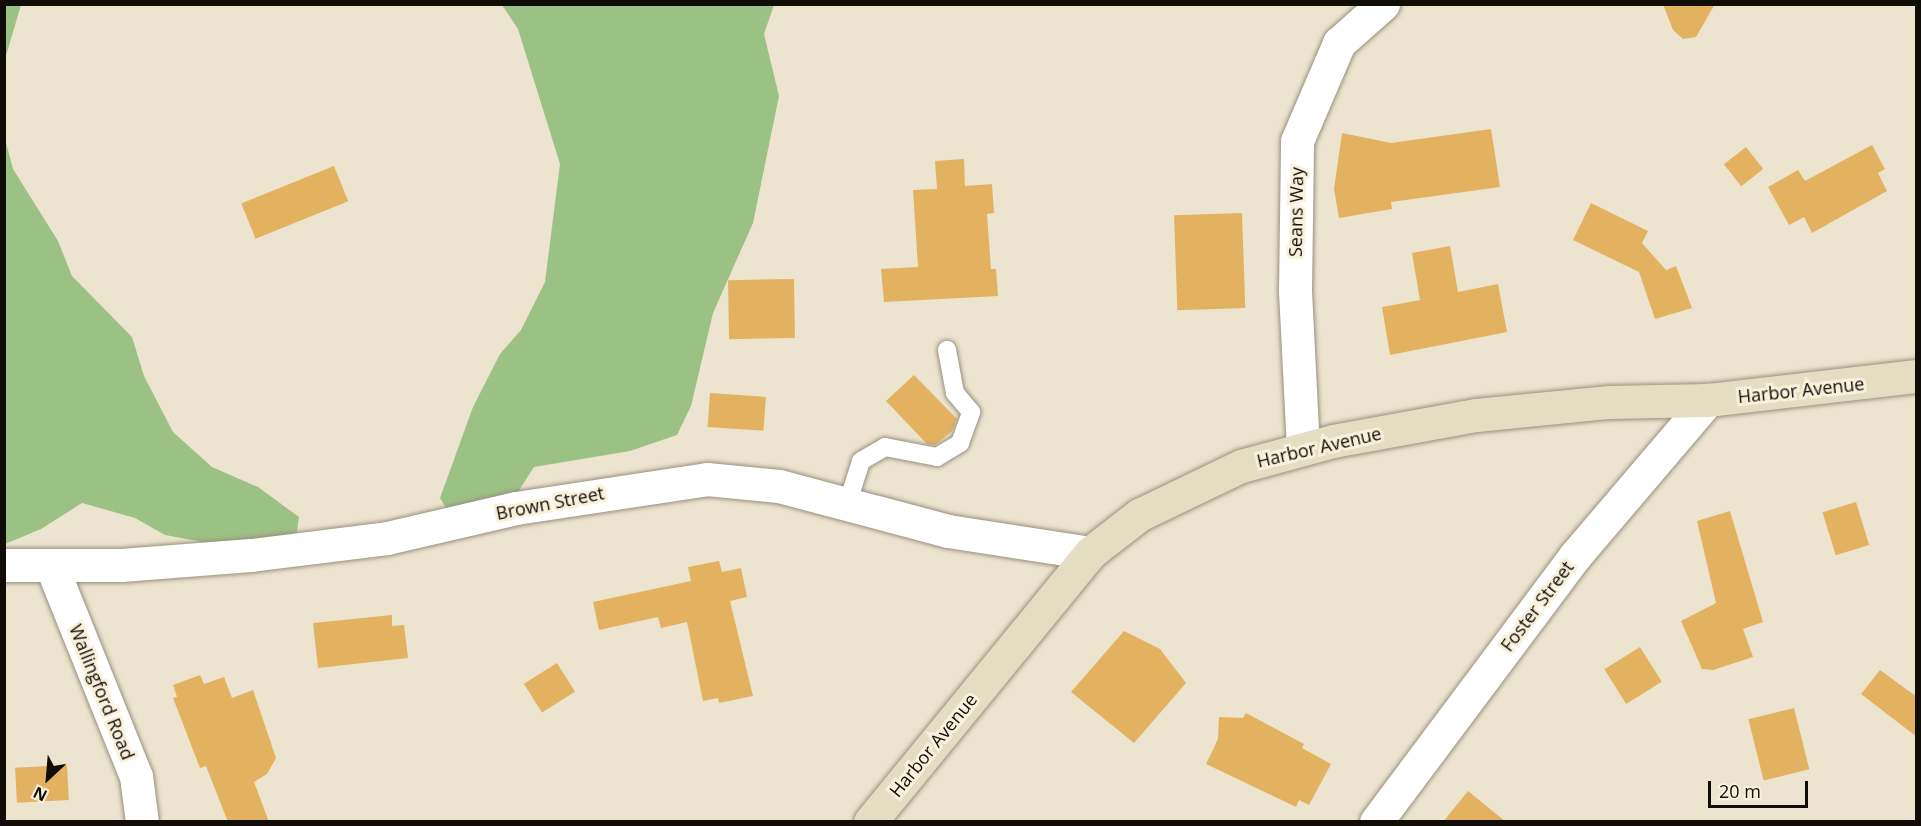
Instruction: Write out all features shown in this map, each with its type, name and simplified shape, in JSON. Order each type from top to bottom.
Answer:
[{"type":"main road","name":"Harbor Avenue","points":[[870,822],[1090,553],[1139,515],[1241,466],[1303,449],[1476,415],[1608,402],[1708,400],[1917,376]]},
{"type":"street","name":"Seans Way","points":[[1303,449],[1295,291],[1297,141],[1339,43],[1383,4]]},
{"type":"street","name":"Foster Street","points":[[1376,822],[1575,556],[1708,400]]},
{"type":"street","name":"Brown Street","points":[[4,565],[51,565],[251,555],[387,538],[516,508],[707,479],[779,486],[948,531],[1090,553]]},
{"type":"street","name":"Wallingford Road","points":[[51,565],[136,776],[142,822]]},
{"type":"lane","points":[[847,505],[861,461],[885,447],[937,457],[960,442],[971,412],[955,393],[947,350]]},
{"type":"green space","points":[[4,5],[21,5],[5,59]]},
{"type":"green space","points":[[502,5],[774,5],[764,34],[779,96],[753,223],[713,313],[691,406],[677,435],[630,451],[534,467],[513,500],[448,511],[440,498],[473,407],[500,354],[521,330],[545,282],[560,164],[518,29]]},
{"type":"green space","points":[[4,135],[13,169],[58,241],[72,276],[132,337],[144,376],[173,432],[212,467],[258,487],[299,517],[296,538],[230,547],[165,535],[135,518],[82,503],[41,529],[5,544]]},
{"type":"building","points":[[1663,4],[1715,4],[1696,37],[1683,39],[1673,30]]},
{"type":"building","points":[[1491,129],[1500,187],[1391,202],[1392,209],[1339,218],[1334,189],[1342,133],[1391,143]]},
{"type":"building","points":[[1872,145],[1885,169],[1878,173],[1887,191],[1812,233],[1804,217],[1789,225],[1768,187],[1798,170],[1805,181]]},
{"type":"building","points":[[1746,147],[1763,169],[1741,186],[1724,164]]},
{"type":"building","points":[[964,159],[965,186],[992,184],[994,213],[987,214],[991,269],[996,269],[998,296],[884,302],[881,269],[918,267],[913,190],[937,189],[935,161]]},
{"type":"building","points":[[334,166],[348,201],[256,239],[241,203]]},
{"type":"building","points":[[1591,203],[1648,231],[1642,243],[1666,270],[1676,266],[1692,308],[1655,319],[1639,272],[1573,240]]},
{"type":"building","points":[[1242,213],[1245,308],[1177,310],[1174,215]]},
{"type":"building","points":[[1450,246],[1458,292],[1498,284],[1507,332],[1390,355],[1382,307],[1420,300],[1412,253]]},
{"type":"building","points":[[794,279],[795,338],[729,339],[728,280]]},
{"type":"building","points":[[914,375],[957,419],[952,431],[935,445],[927,444],[886,401]]},
{"type":"building","points":[[710,393],[766,397],[763,431],[708,427]]},
{"type":"building","points":[[1856,502],[1869,545],[1836,555],[1823,512]]},
{"type":"building","points":[[1730,511],[1763,622],[1743,629],[1753,657],[1713,670],[1702,669],[1681,621],[1716,603],[1697,521]]},
{"type":"building","points":[[719,561],[722,572],[741,568],[747,597],[730,601],[753,696],[719,703],[718,698],[703,701],[687,622],[661,628],[658,617],[599,630],[593,602],[691,581],[688,567]]},
{"type":"building","points":[[392,615],[392,626],[404,625],[408,658],[318,668],[313,623]]},
{"type":"building","points":[[1124,631],[1160,649],[1186,683],[1134,743],[1071,692]]},
{"type":"building","points":[[1640,647],[1662,682],[1626,704],[1604,669]]},
{"type":"building","points":[[557,663],[575,692],[542,713],[524,684]]},
{"type":"building","points":[[1880,670],[1917,697],[1917,737],[1861,694]]},
{"type":"building","points":[[200,675],[204,684],[224,677],[232,698],[253,690],[276,758],[267,774],[254,782],[269,822],[228,822],[206,766],[200,768],[173,698],[177,697],[173,685]]},
{"type":"building","points":[[1794,708],[1809,769],[1764,780],[1748,719]]},
{"type":"building","points":[[1246,713],[1304,744],[1302,748],[1331,764],[1309,805],[1299,800],[1296,807],[1206,764],[1218,739],[1219,717],[1243,718]]},
{"type":"building","points":[[67,765],[69,800],[17,803],[15,768]]},
{"type":"building","points":[[1468,791],[1506,822],[1443,822]]}]
